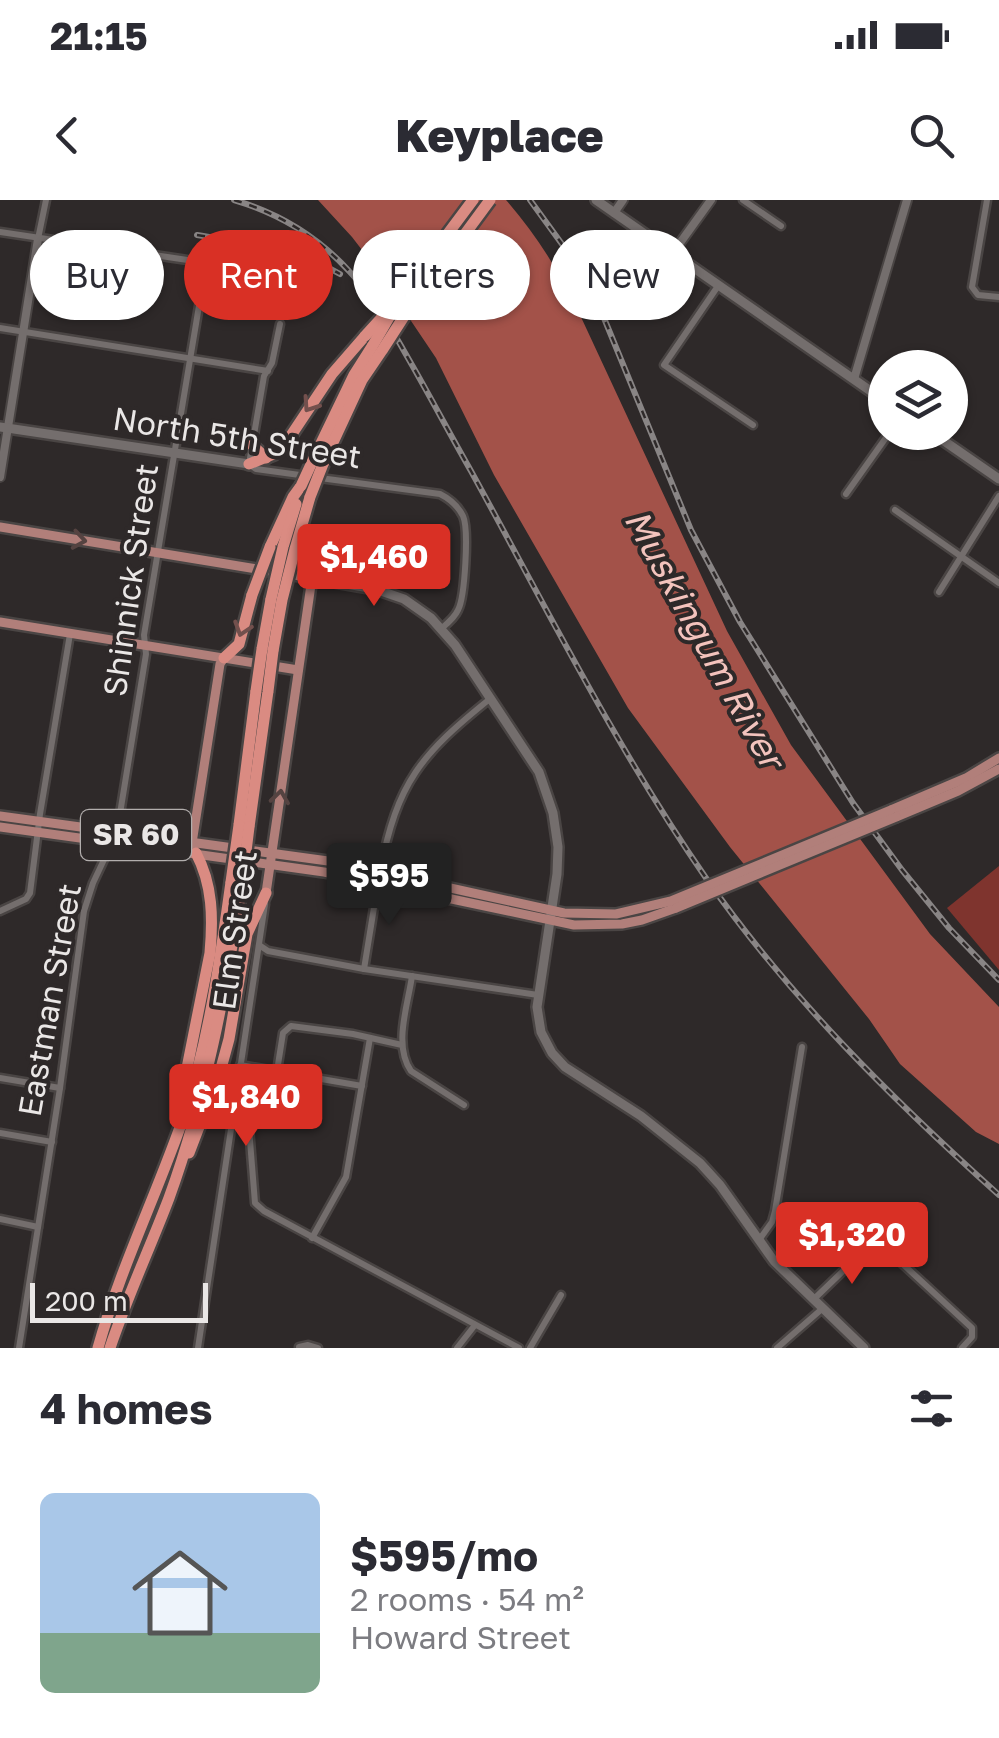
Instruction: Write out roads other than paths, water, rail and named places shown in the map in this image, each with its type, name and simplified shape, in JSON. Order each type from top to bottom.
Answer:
[{"type":"highway","points":[[169,1198],[212,1054],[230,962],[244,826],[282,548],[301,486],[362,380],[374,343],[402,295],[473,200]]},
{"type":"highway","points":[[249,464],[284,446],[322,388],[403,318],[490,200]]},
{"type":"highway","points":[[252,444],[266,458]]},
{"type":"highway","points":[[224,658],[239,644],[252,595],[310,497],[318,462]]},
{"type":"highway","points":[[173,1144],[212,929],[208,885],[194,848]]},
{"type":"highway","points":[[98,1348],[183,1118],[207,1027],[237,883]]},
{"type":"highway","points":[[110,1348],[220,1072],[243,950],[266,893]]},
{"type":"main road","points":[[596,200],[638,230]]},
{"type":"main road","points":[[695,270],[868,389]]},
{"type":"main road","name":"North 5th Street","points":[[4,428],[249,464]]},
{"type":"main road","points":[[957,450],[999,479]]},
{"type":"main road","points":[[0,528],[375,589],[404,599],[442,628],[531,758],[550,800],[558,846],[557,874],[538,995],[541,1032],[558,1060],[576,1075],[640,1116],[700,1163],[774,1261],[864,1348]]},
{"type":"main road","name":"Elm Street","points":[[266,893],[312,578]]},
{"type":"main road","points":[[0,622],[298,670]]},
{"type":"main road","points":[[194,848],[220,664],[224,658]]},
{"type":"main road","name":"SR 60","points":[[0,827],[40,828],[272,859],[379,877],[550,916],[574,925],[607,925],[642,920],[798,854],[893,813],[999,758]]},
{"type":"main road","name":"SR 60","points":[[893,813],[970,786],[999,770]]},
{"type":"main road","name":"SR 60","points":[[0,816],[40,828]]},
{"type":"street","points":[[40,230],[46,200]]},
{"type":"street","points":[[614,213],[624,200]]},
{"type":"street","points":[[689,230],[711,200]]},
{"type":"street","points":[[744,200],[781,226]]},
{"type":"street","points":[[986,200],[972,287],[978,294],[999,298]]},
{"type":"street","points":[[854,379],[906,201]]},
{"type":"street","points":[[0,232],[30,238]]},
{"type":"street","points":[[718,286],[664,365],[753,425]]},
{"type":"street","points":[[0,477],[4,428],[30,292]]},
{"type":"street","name":"Shinnick Street","points":[[115,838],[196,320]]},
{"type":"street","points":[[249,464],[264,376],[272,362],[280,324]]},
{"type":"street","points":[[0,328],[268,370]]},
{"type":"street","points":[[846,494],[877,450]]},
{"type":"street","name":"North 5th Street","points":[[249,464],[262,470],[448,498],[460,511],[467,530],[461,602],[455,616],[442,628]]},
{"type":"street","points":[[939,592],[999,496]]},
{"type":"street","points":[[896,510],[999,583]]},
{"type":"street","points":[[0,910],[26,899],[30,892],[70,632]]},
{"type":"street","points":[[364,969],[391,822],[404,790],[441,739],[490,698]]},
{"type":"street","name":"Eastman Street","points":[[19,1348],[84,911],[92,882],[115,838]]},
{"type":"street","name":"Elm Street","points":[[198,1348],[266,893]]},
{"type":"street","points":[[259,945],[268,951],[364,969],[538,995]]},
{"type":"street","points":[[412,976],[402,1045],[406,1063],[464,1105]]},
{"type":"street","points":[[277,1071],[283,1033],[291,1026],[402,1045]]},
{"type":"street","points":[[312,1238],[346,1177],[370,1038]]},
{"type":"street","points":[[758,1241],[772,1222],[775,1210],[802,1047]]},
{"type":"street","points":[[240,1065],[362,1086]]},
{"type":"street","points":[[240,1065],[245,1078],[255,1202],[264,1212],[519,1348]]},
{"type":"street","points":[[296,1108],[297,1075]]},
{"type":"street","points":[[0,1078],[60,1088]]},
{"type":"street","points":[[0,1134],[52,1142]]},
{"type":"street","points":[[0,1219],[38,1227]]},
{"type":"street","points":[[814,1299],[869,1246],[881,1244],[972,1328],[973,1334],[962,1348]]},
{"type":"street","points":[[530,1348],[561,1295]]},
{"type":"street","points":[[777,1348],[823,1308]]},
{"type":"street","points":[[457,1348],[475,1325]]},
{"type":"street","points":[[299,1347],[318,1348]]},
{"type":"water","points":[[318,200],[506,200],[530,230],[353,230],[352,237]]},
{"type":"water","name":"Muskingum River","points":[[530,231],[550,259],[550,320],[582,320],[727,631],[791,745],[930,934],[999,1007],[999,1144],[976,1132],[900,1064],[869,1019],[730,847],[628,708],[494,475],[436,358],[410,320],[530,320]]},
{"type":"railway","points":[[234,200],[282,219],[311,237],[367,292],[391,328],[613,729],[706,878],[807,1005],[920,1122],[999,1195]]},
{"type":"railway","points":[[530,200],[575,262],[597,301],[691,530],[740,622],[853,803],[949,928],[999,980]]},
{"type":"railway","points":[[333,270],[340,274]]}]
